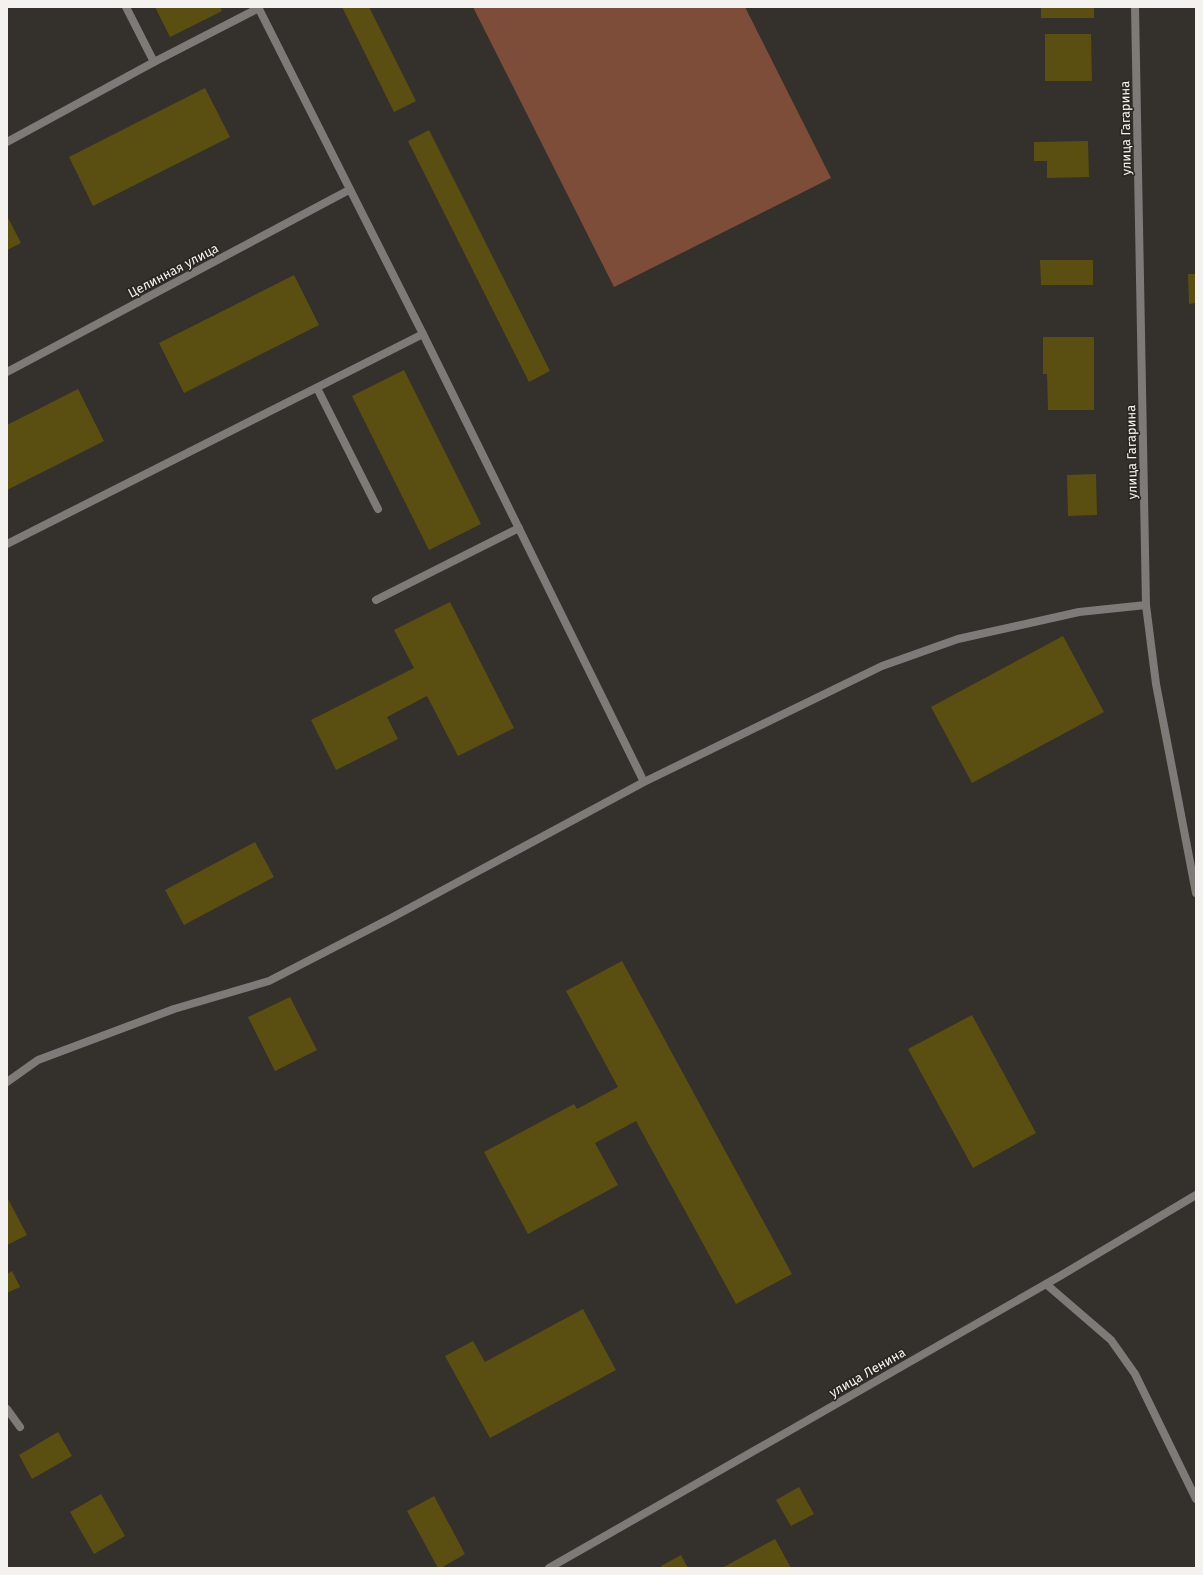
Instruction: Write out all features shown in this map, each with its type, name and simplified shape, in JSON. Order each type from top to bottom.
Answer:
[{"type":"street","points":[[126,7],[154,62]]},
{"type":"street","name":"улица Гагарина","points":[[1135,7],[1146,605],[1156,684],[1196,893]]},
{"type":"street","points":[[7,142],[154,62],[259,8],[349,190],[423,334],[644,782]]},
{"type":"street","name":"Целинная улица","points":[[7,372],[349,190]]},
{"type":"street","points":[[7,544],[423,334]]},
{"type":"street","points":[[317,388],[378,509]]},
{"type":"street","points":[[376,600],[519,528]]},
{"type":"street","points":[[7,1082],[38,1060],[174,1009],[269,981],[391,918],[644,782],[882,666],[966,638],[1079,612],[1146,605]]},
{"type":"street","name":"улица Ленина","points":[[549,1568],[1046,1284],[1196,1195]]},
{"type":"street","points":[[1046,1284],[1111,1340],[1135,1374],[1196,1499]]},
{"type":"street","points":[[7,1409],[20,1427]]},
{"type":"shaded area","points":[[473,7],[745,7],[831,178],[614,287]]},
{"type":"building","points":[[155,7],[220,7],[222,11],[170,37]]},
{"type":"building","points":[[342,7],[369,7],[416,101],[394,112]]},
{"type":"building","points":[[1041,7],[1094,7],[1094,18],[1041,18]]},
{"type":"building","points":[[1045,34],[1091,34],[1092,81],[1045,81]]},
{"type":"building","points":[[205,88],[230,137],[93,206],[69,157]]},
{"type":"building","points":[[429,130],[550,371],[529,382],[408,141]]},
{"type":"building","points":[[1088,141],[1089,177],[1047,178],[1047,161],[1034,161],[1034,142]]},
{"type":"building","points":[[7,216],[21,243],[7,250]]},
{"type":"building","points":[[1040,260],[1093,260],[1093,285],[1041,285]]},
{"type":"building","points":[[1188,274],[1196,274],[1196,303],[1189,304]]},
{"type":"building","points":[[294,275],[319,325],[184,393],[159,343]]},
{"type":"building","points":[[1043,337],[1094,337],[1094,410],[1048,410],[1047,374],[1043,374]]},
{"type":"building","points":[[404,370],[481,524],[429,550],[352,396]]},
{"type":"building","points":[[78,389],[104,441],[7,490],[7,425]]},
{"type":"building","points":[[1096,474],[1097,515],[1068,516],[1067,475]]},
{"type":"building","points":[[450,602],[514,728],[458,756],[427,696],[387,717],[398,739],[336,770],[311,720],[414,668],[394,630]]},
{"type":"building","points":[[1063,636],[1104,712],[972,783],[931,707]]},
{"type":"building","points":[[255,842],[274,877],[184,925],[165,890]]},
{"type":"building","points":[[622,961],[792,1274],[736,1304],[636,1121],[595,1143],[618,1185],[528,1234],[484,1152],[574,1104],[577,1109],[618,1087],[566,991]]},
{"type":"building","points":[[290,997],[317,1050],[275,1071],[248,1017]]},
{"type":"building","points":[[972,1015],[1036,1133],[973,1168],[908,1049]]},
{"type":"building","points":[[7,1197],[27,1235],[7,1245]]},
{"type":"building","points":[[12,1271],[20,1287],[7,1293],[7,1274]]},
{"type":"building","points":[[583,1309],[616,1370],[490,1438],[445,1356],[473,1341],[485,1362]]},
{"type":"building","points":[[58,1432],[72,1456],[32,1479],[19,1455]]},
{"type":"building","points":[[799,1487],[814,1514],[791,1526],[776,1500]]},
{"type":"building","points":[[101,1494],[125,1536],[94,1554],[70,1512]]},
{"type":"building","points":[[434,1496],[465,1554],[441,1568],[438,1568],[407,1511]]},
{"type":"building","points":[[775,1539],[791,1568],[722,1568]]},
{"type":"building","points":[[681,1555],[688,1568],[662,1568],[661,1566]]}]
